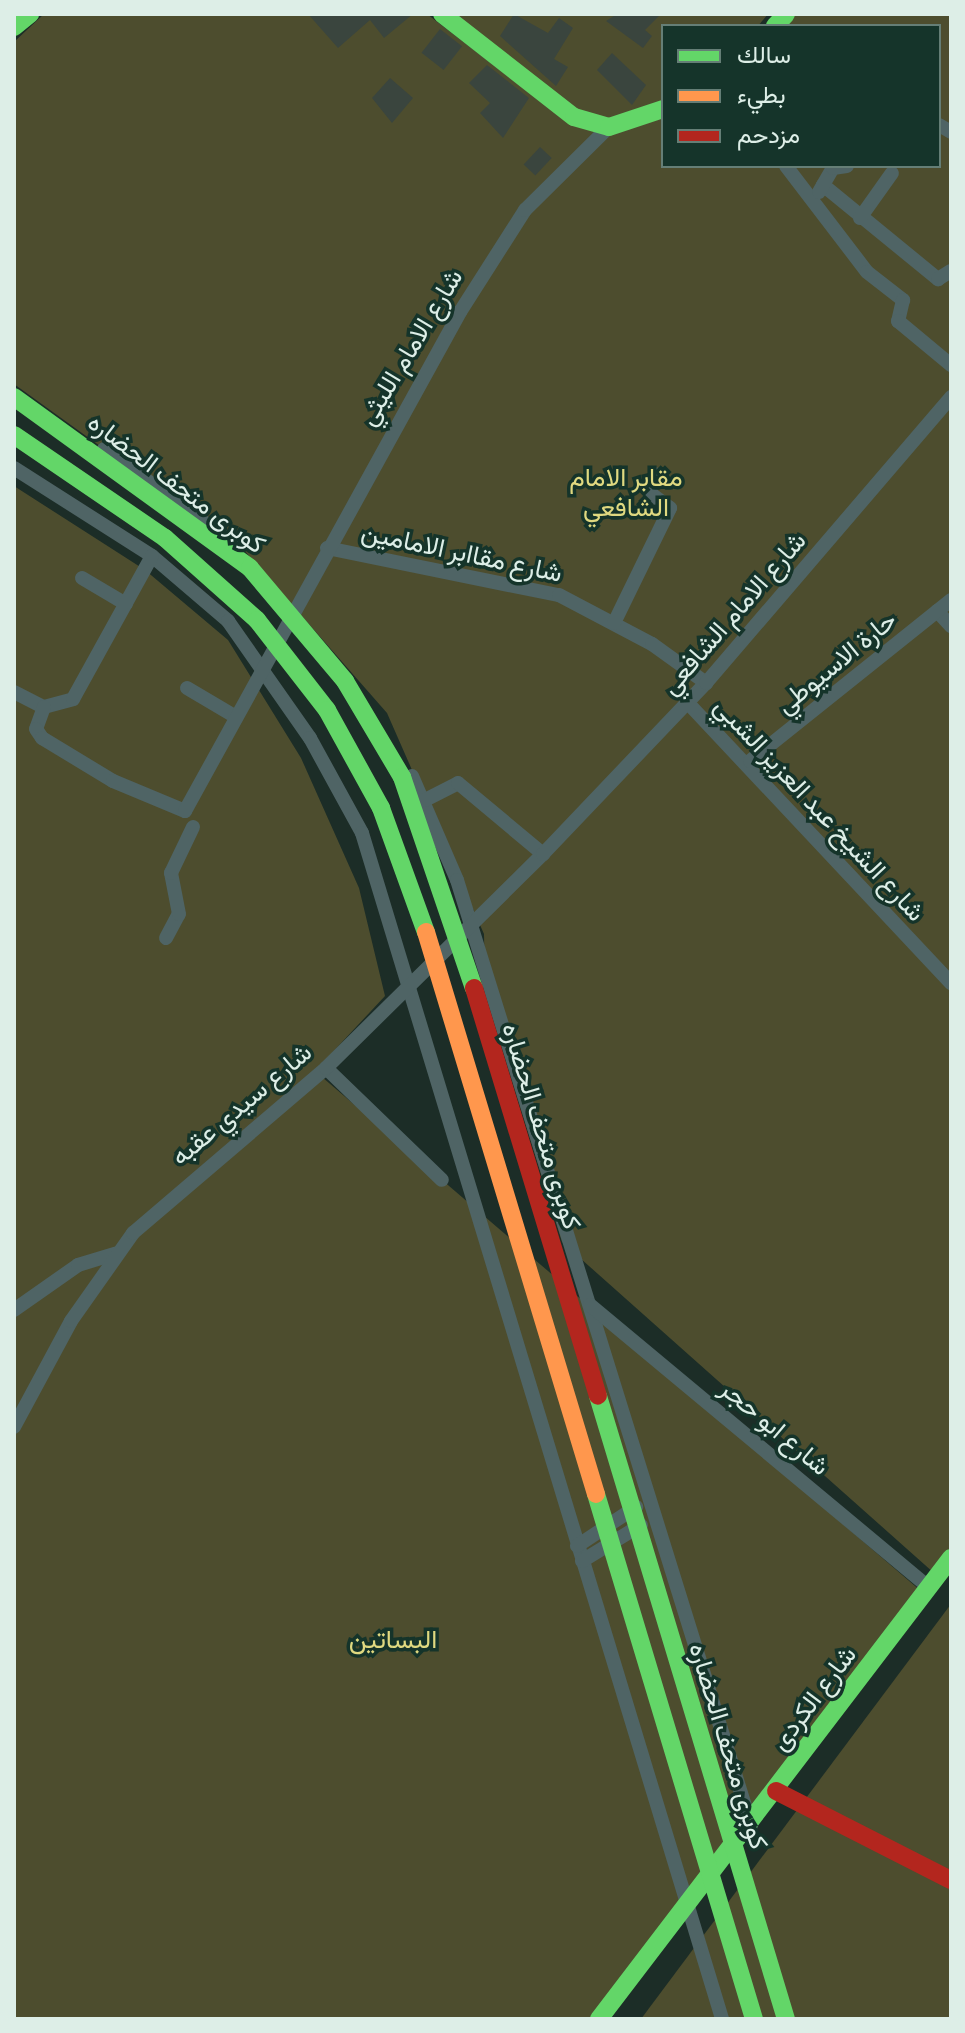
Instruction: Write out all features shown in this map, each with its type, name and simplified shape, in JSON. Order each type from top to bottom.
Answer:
[{"type":"main road","points":[[442,14],[558,107],[609,127]]},
{"type":"main road","name":"شارع الامام الليثي","points":[[609,127],[661,110]]},
{"type":"main road","name":"كوبرى متحف الحضاره","points":[[14,397],[250,568],[324,651],[402,777],[442,881],[786,2019]]},
{"type":"main road","name":"كوبرى متحف الحضاره","points":[[14,435],[165,538],[257,620],[327,710],[381,808],[421,914],[754,2019]]},
{"type":"main road","name":"شارع الكردى","points":[[599,2019],[751,1826],[951,1558]]},
{"type":"main road","points":[[776,1791],[951,1880]]},
{"type":"street","name":"شارع الامام الليثي","points":[[185,811],[421,377],[525,210],[609,127]]},
{"type":"street","points":[[789,168],[860,218],[938,279],[950,273]]},
{"type":"street","points":[[819,192],[833,168]]},
{"type":"street","points":[[860,218],[892,173]]},
{"type":"street","points":[[819,192],[867,272],[905,303],[898,321],[951,365]]},
{"type":"street","points":[[14,388],[192,508],[296,607],[362,691],[425,800],[472,926],[751,1826]]},
{"type":"street","name":"شارع الامام الشافعي","points":[[543,854],[706,683],[951,397]]},
{"type":"street","points":[[14,468],[152,556],[228,621],[263,668],[362,833],[722,2019]]},
{"type":"street","points":[[614,623],[670,508],[649,492],[656,474]]},
{"type":"street","name":"شارع مقاابر الامامين","points":[[327,548],[530,586],[614,623],[706,683]]},
{"type":"street","points":[[14,692],[44,707],[73,699],[152,556]]},
{"type":"street","points":[[82,578],[126,604]]},
{"type":"street","name":"حارة الاسيوطي","points":[[750,761],[951,600]]},
{"type":"street","points":[[937,611],[951,626]]},
{"type":"street","points":[[187,688],[236,717]]},
{"type":"street","name":"شارع الشيخ عبد العزيز الشبي","points":[[687,702],[750,761],[951,983]]},
{"type":"street","points":[[44,707],[36,729],[42,738],[130,790],[185,811],[198,831],[171,873],[179,914],[166,938]]},
{"type":"street","points":[[425,800],[458,783],[543,854]]},
{"type":"street","name":"شارع سيدي عقبه","points":[[14,1427],[115,1254],[153,1212],[326,1068],[543,854]]},
{"type":"street","points":[[326,1068],[442,1180]]},
{"type":"street","points":[[14,1310],[78,1265],[115,1254]]},
{"type":"street","name":"شارع ابو حجر","points":[[589,1304],[929,1587]]},
{"type":"street","points":[[577,1546],[649,1498]]},
{"type":"street","points":[[582,1561],[655,1517]]},
{"type":"green space","name":"مقابر الامام الشافعي","points":[[44,14],[427,14],[569,123],[661,119],[661,168],[941,168],[941,24],[782,24],[791,14],[951,14],[951,1551],[934,1573],[562,1242],[485,993],[484,934],[387,713],[244,550],[14,384],[14,42]]},
{"type":"green space","points":[[449,14],[768,14],[760,24],[661,24],[661,103],[603,122],[577,113]]},
{"type":"green space","name":"البساتين","points":[[14,486],[145,570],[228,640],[301,758],[359,888],[385,996],[315,1071],[922,1592],[592,2019],[14,2019]]},
{"type":"green space","points":[[951,1604],[951,2019],[641,2019]]},
{"type":"building","points":[[308,14],[413,14],[384,38],[370,20],[338,48]]},
{"type":"building","points":[[514,14],[548,33],[559,18],[573,28],[554,59],[568,67],[556,86],[500,36]]},
{"type":"building","points":[[617,14],[661,14],[645,30],[652,36],[643,48],[606,21]]},
{"type":"building","points":[[440,29],[462,46],[444,70],[422,53]]},
{"type":"building","points":[[612,53],[646,85],[632,105],[597,70]]},
{"type":"building","points":[[487,65],[529,98],[503,138],[480,113],[490,103],[469,83]]},
{"type":"building","points":[[390,78],[413,98],[392,123],[372,98]]},
{"type":"building","points":[[540,147],[552,158],[535,175],[524,165]]},
{"type":"traffic: fast","points":[[14,27],[30,14]]},
{"type":"traffic: fast","points":[[442,14],[574,117],[609,127],[661,110]]},
{"type":"traffic: fast","points":[[777,24],[786,14]]},
{"type":"traffic: fast","points":[[14,397],[250,568],[345,681],[402,777],[474,988]]},
{"type":"traffic: fast","points":[[14,435],[165,538],[257,620],[327,710],[381,808],[426,932]]},
{"type":"traffic: fast","points":[[598,1396],[786,2019]]},
{"type":"traffic: fast","points":[[596,1494],[754,2019]]},
{"type":"traffic: fast","points":[[599,2019],[951,1558]]},
{"type":"traffic: jam","points":[[474,988],[598,1396]]},
{"type":"traffic: jam","points":[[776,1791],[951,1880]]},
{"type":"traffic: slow","points":[[426,932],[596,1494]]}]
